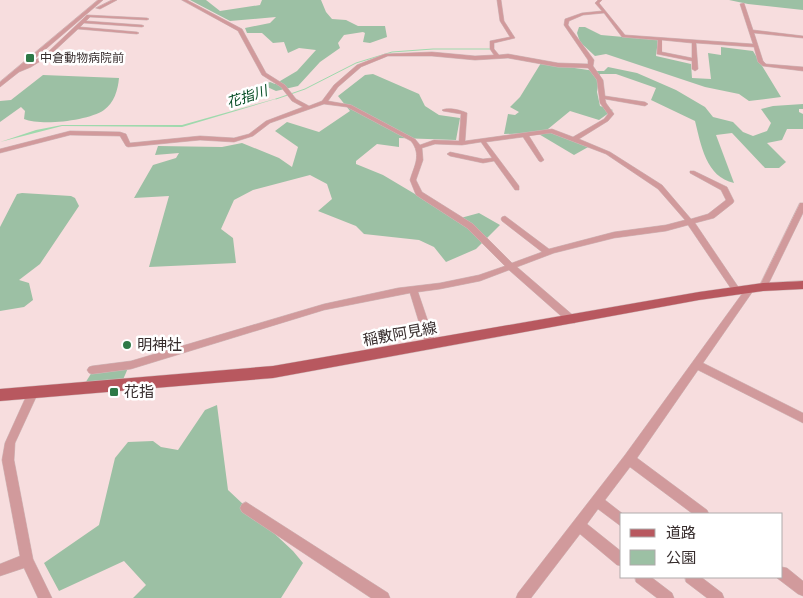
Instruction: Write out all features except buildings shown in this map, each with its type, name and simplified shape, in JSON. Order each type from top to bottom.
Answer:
[{"type":"main road","name":"稲敷阿見線","points":[[0,395],[273,372],[737,291],[763,287],[803,285]]},
{"type":"street","points":[[19,70],[32,65],[51,51],[83,22],[101,0]]},
{"type":"street","points":[[0,85],[89,14],[103,4],[115,0]]},
{"type":"street","points":[[184,0],[240,30],[264,74],[283,86],[294,100],[307,107]]},
{"type":"street","points":[[497,56],[492,42],[513,38],[502,21],[499,0]]},
{"type":"street","points":[[600,0],[597,3],[623,35],[660,40],[755,46]]},
{"type":"street","points":[[742,4],[755,46],[765,65],[803,68]]},
{"type":"street","points":[[575,138],[611,114],[604,105],[600,80],[590,66],[591,60],[566,25],[567,20],[582,14],[605,12]]},
{"type":"street","points":[[77,28],[137,34],[147,20],[89,14]]},
{"type":"street","points":[[108,24],[118,18]]},
{"type":"street","points":[[83,22],[142,26]]},
{"type":"street","points":[[751,31],[803,37]]},
{"type":"street","points":[[660,40],[659,53],[695,60]]},
{"type":"street","points":[[675,41],[675,56]]},
{"type":"street","points":[[694,42],[695,69]]},
{"type":"street","points":[[36,55],[51,51]]},
{"type":"street","points":[[324,102],[336,86],[359,66],[387,55],[432,54],[475,58],[519,57],[558,65],[590,66]]},
{"type":"street","points":[[602,98],[645,104]]},
{"type":"street","points":[[0,152],[70,133],[86,132],[124,135],[128,145],[200,138],[234,140],[251,136],[268,122],[324,102],[350,106],[408,136],[419,147],[422,161],[413,180],[419,193],[470,226],[512,268],[572,320]]},
{"type":"street","points":[[445,110],[464,113],[459,143],[449,156],[483,161],[496,159]]},
{"type":"street","points":[[419,147],[434,142],[459,143],[552,131],[575,138],[608,153],[660,187],[690,222],[737,291]]},
{"type":"street","points":[[525,135],[541,160]]},
{"type":"street","points":[[482,140],[517,188]]},
{"type":"street","points":[[92,370],[131,365],[324,307],[480,278],[512,268],[548,252],[614,235],[666,228],[711,216],[730,201],[724,189],[692,172]]},
{"type":"street","points":[[763,287],[803,205]]},
{"type":"street","points":[[505,220],[548,252]]},
{"type":"street","points":[[413,289],[431,345]]},
{"type":"street","points":[[523,598],[629,459],[750,289]]},
{"type":"street","points":[[697,365],[803,418]]},
{"type":"street","points":[[32,393],[10,443],[8,460],[27,560],[45,598]]},
{"type":"street","points":[[629,459],[702,513]]},
{"type":"street","points":[[597,501],[620,519]]},
{"type":"street","points":[[246,508],[383,598]]},
{"type":"street","points":[[579,525],[620,558]]},
{"type":"street","points":[[0,570],[27,560]]},
{"type":"street","points":[[783,574],[803,589]]},
{"type":"street","points":[[642,578],[667,598]]},
{"type":"street","points":[[692,578],[717,598]]},
{"type":"green space","points":[[190,0],[206,0],[220,11],[260,5],[262,0],[321,0],[326,12],[332,19],[346,20],[358,26],[385,26],[387,37],[370,43],[363,42],[365,33],[363,32],[344,35],[338,43],[340,48],[320,62],[298,86],[276,91],[263,85],[270,82],[275,84],[297,71],[316,50],[299,48],[288,53],[284,42],[273,43],[262,33],[247,33],[245,28],[270,23],[276,17],[230,21]]},
{"type":"green space","points":[[729,0],[803,0],[803,10],[748,4]]},
{"type":"green space","points":[[579,27],[585,27],[601,35],[658,40],[656,56],[691,64],[692,78],[711,79],[708,53],[721,55],[721,47],[753,51],[781,97],[749,101],[739,94],[705,87],[606,54],[595,56],[580,42],[577,33]]},
{"type":"green space","points":[[541,63],[595,71],[604,71],[608,67],[637,73],[676,90],[705,107],[713,117],[733,122],[743,132],[753,136],[767,131],[771,123],[761,109],[773,106],[803,104],[803,109],[799,109],[799,112],[803,114],[803,129],[787,129],[782,140],[767,143],[786,162],[779,168],[765,168],[732,133],[716,135],[734,183],[725,180],[711,167],[706,159],[695,121],[651,100],[656,88],[616,74],[600,74],[597,92],[600,106],[613,110],[599,120],[570,111],[548,129],[590,146],[574,155],[537,133],[504,134],[508,114],[515,115],[519,112],[510,107],[520,97]]},
{"type":"green space","points":[[373,74],[419,94],[425,106],[439,115],[460,118],[456,140],[399,138],[399,147],[377,144],[356,161],[356,164],[383,175],[457,219],[479,213],[500,225],[476,249],[446,262],[434,247],[419,240],[364,234],[356,226],[318,211],[332,199],[327,184],[310,175],[253,190],[234,200],[221,229],[233,238],[236,263],[149,267],[169,196],[134,198],[153,165],[176,158],[179,153],[155,155],[158,146],[222,147],[242,143],[279,158],[292,167],[298,147],[275,131],[287,122],[319,132],[350,111],[338,96],[365,75]]},
{"type":"green space","points":[[43,75],[119,78],[113,100],[104,110],[97,114],[76,120],[41,122],[24,119],[25,111],[21,107],[0,122],[0,101],[11,100]]},
{"type":"green space","points":[[17,194],[71,196],[75,198],[79,206],[40,264],[19,280],[29,283],[33,300],[24,307],[0,311],[0,227]]},
{"type":"green space","points":[[128,368],[122,382],[84,385],[92,372]]},
{"type":"green space","points":[[217,405],[228,490],[293,551],[303,563],[281,598],[133,598],[146,585],[124,561],[59,591],[44,563],[99,525],[115,458],[128,442],[153,441],[161,447],[178,450],[205,410]]},
{"type":"shaded area","name":"花指川","points":[[279,98],[182,127],[62,126],[0,142],[36,130],[62,125],[182,125]]},
{"type":"waterway","name":"花指川","points":[[276,99],[305,89],[356,63],[392,52],[433,49],[492,49]]},
{"type":"place","name":"中倉動物病院前","points":[[30,58]]},
{"type":"place","name":"明神社","points":[[127,345]]},
{"type":"place","name":"花指","points":[[114,392]]}]
